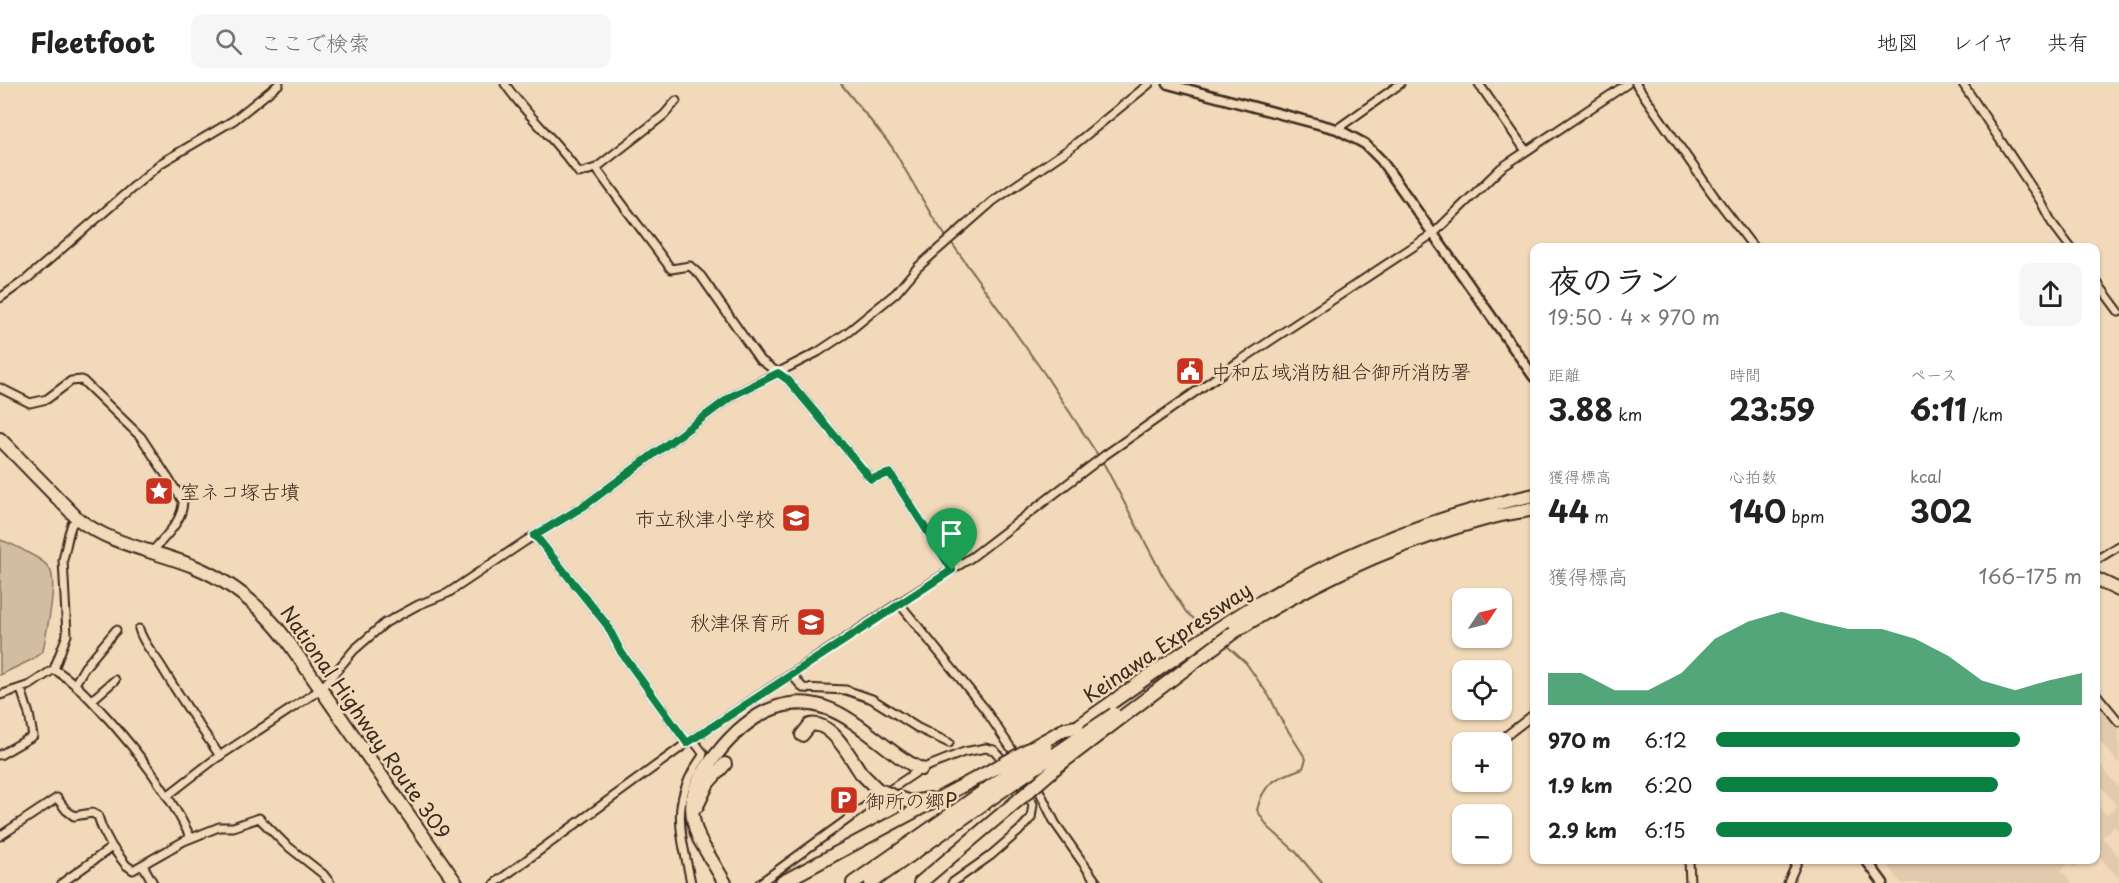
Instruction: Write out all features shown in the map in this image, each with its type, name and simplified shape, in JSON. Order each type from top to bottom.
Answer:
[{"type":"highway","name":"National Highway Route 309","points":[[0,439],[78,519],[101,535],[191,565],[239,590],[276,625],[456,883]]},
{"type":"highway","name":"Keinawa Expressway","points":[[871,883],[1065,729],[1077,727],[1220,628],[1297,582],[1382,542],[1425,526],[1530,496]]},
{"type":"highway","name":"Keinawa Expressway","points":[[853,883],[1007,774],[1265,613],[1307,590],[1388,553],[1490,518],[1530,510]]},
{"type":"highway","points":[[2100,581],[2119,590]]},
{"type":"highway","points":[[920,883],[1059,765],[1234,632]]},
{"type":"highway","points":[[725,883],[699,838],[692,818],[692,799],[694,790],[710,762],[747,721],[773,708],[804,703],[825,707],[853,722],[905,761],[921,769]]},
{"type":"highway","points":[[853,722],[837,716],[818,717],[806,724],[802,735],[810,725],[817,724],[825,727],[843,747],[861,773],[878,789],[896,797],[911,802],[946,795],[1007,774]]},
{"type":"highway","points":[[699,838],[696,818],[699,800],[708,783],[724,764]]},
{"type":"highway","points":[[781,883],[946,795]]},
{"type":"street","points":[[0,298],[28,278],[161,164],[234,120],[279,84]]},
{"type":"street","points":[[505,84],[579,173],[596,168],[664,115],[676,101]]},
{"type":"street","points":[[167,796],[220,756],[321,689],[354,650],[385,623],[418,605],[448,593],[584,506],[732,396],[818,352],[865,320],[896,293],[918,267],[993,201],[1069,149],[1149,84]]},
{"type":"street","points":[[1168,84],[1337,129],[1365,144],[1381,160],[1530,371]]},
{"type":"street","points":[[1337,129],[1400,84]]},
{"type":"street","points":[[1479,84],[1526,151]]},
{"type":"street","points":[[495,883],[690,741],[952,570],[1015,525],[1105,455],[1241,360],[1434,233],[1501,168],[1627,84]]},
{"type":"street","points":[[1636,84],[1712,193],[1750,243]]},
{"type":"street","points":[[1963,84],[2067,243]]},
{"type":"street","points":[[596,168],[671,269],[690,266],[701,276],[759,359],[788,380],[871,479],[890,473],[952,570]]},
{"type":"street","points":[[2100,286],[2119,312]]},
{"type":"street","points":[[0,388],[30,403],[46,399],[72,381],[82,380],[141,437],[183,501],[180,518],[151,553]]},
{"type":"street","points":[[0,695],[21,689],[54,669],[66,635],[63,560],[72,524],[78,519]]},
{"type":"street","points":[[534,536],[607,625],[621,652],[690,741],[703,753],[685,786],[679,819],[691,883]]},
{"type":"street","points":[[2100,558],[2119,546]]},
{"type":"street","points":[[899,603],[984,708],[1039,790],[1054,823],[1096,883]]},
{"type":"street","points":[[139,628],[143,640],[174,690],[220,756]]},
{"type":"street","points":[[75,684],[89,662],[116,630]]},
{"type":"street","points":[[54,669],[92,700],[140,755],[191,838]]},
{"type":"street","points":[[792,675],[803,688],[846,690],[872,699],[918,728],[949,743]]},
{"type":"street","points":[[92,700],[115,680]]},
{"type":"street","points":[[0,755],[33,736],[21,689]]},
{"type":"street","points":[[2100,699],[2119,722]]},
{"type":"street","points":[[1511,732],[1530,717]]},
{"type":"street","points":[[760,883],[921,769],[964,752],[986,748],[994,750],[1001,756],[1034,804],[1031,818],[990,856],[952,883]]},
{"type":"street","points":[[0,836],[57,798],[74,816],[96,814],[112,847],[133,870],[191,838],[219,827],[233,827],[256,818],[261,819],[285,844],[323,874],[330,883]]},
{"type":"street","points":[[62,883],[112,847]]},
{"type":"street","points":[[1689,864],[1690,883]]},
{"type":"street","points":[[1788,883],[1796,864]]},
{"type":"street","points":[[1869,864],[1883,883]]},
{"type":"street","points":[[143,865],[153,883]]},
{"type":"shaded area","points":[[0,540],[43,562],[49,568],[53,584],[43,651],[31,660],[0,675]]},
{"type":"shaded area","points":[[2100,705],[2119,729],[2119,764],[2100,741]]},
{"type":"shaded area","points":[[2100,765],[2119,788],[2119,831],[2114,826],[2102,837],[2119,857],[2119,879],[2100,857],[2100,808],[2106,815],[2117,806],[2100,785]]},
{"type":"shaded area","points":[[1887,864],[2068,864],[2061,870],[2072,883],[1901,883]]},
{"type":"waterway","points":[[841,84],[892,147],[947,238]]},
{"type":"waterway","points":[[951,242],[1044,373],[1105,466],[1163,576],[1186,612],[1208,631]]},
{"type":"waterway","points":[[1225,644],[1246,663],[1271,699],[1306,759],[1303,768],[1279,778],[1268,786],[1257,810],[1268,827],[1295,851],[1322,883]]},
{"type":"place","name":"中和広域消防組合御所消防署","points":[[1190,371]]},
{"type":"place","name":"室ネコ塚古墳","points":[[159,491]]},
{"type":"place","name":"市立秋津小学校","points":[[796,518]]},
{"type":"place","name":"秋津保育所","points":[[811,622]]},
{"type":"place","name":"御所の郷P","points":[[844,800]]},
{"type":"route","points":[[778,373],[788,380],[871,479],[890,473],[952,570],[687,743],[621,652],[607,625],[534,536],[584,506],[732,396],[778,373]]}]
